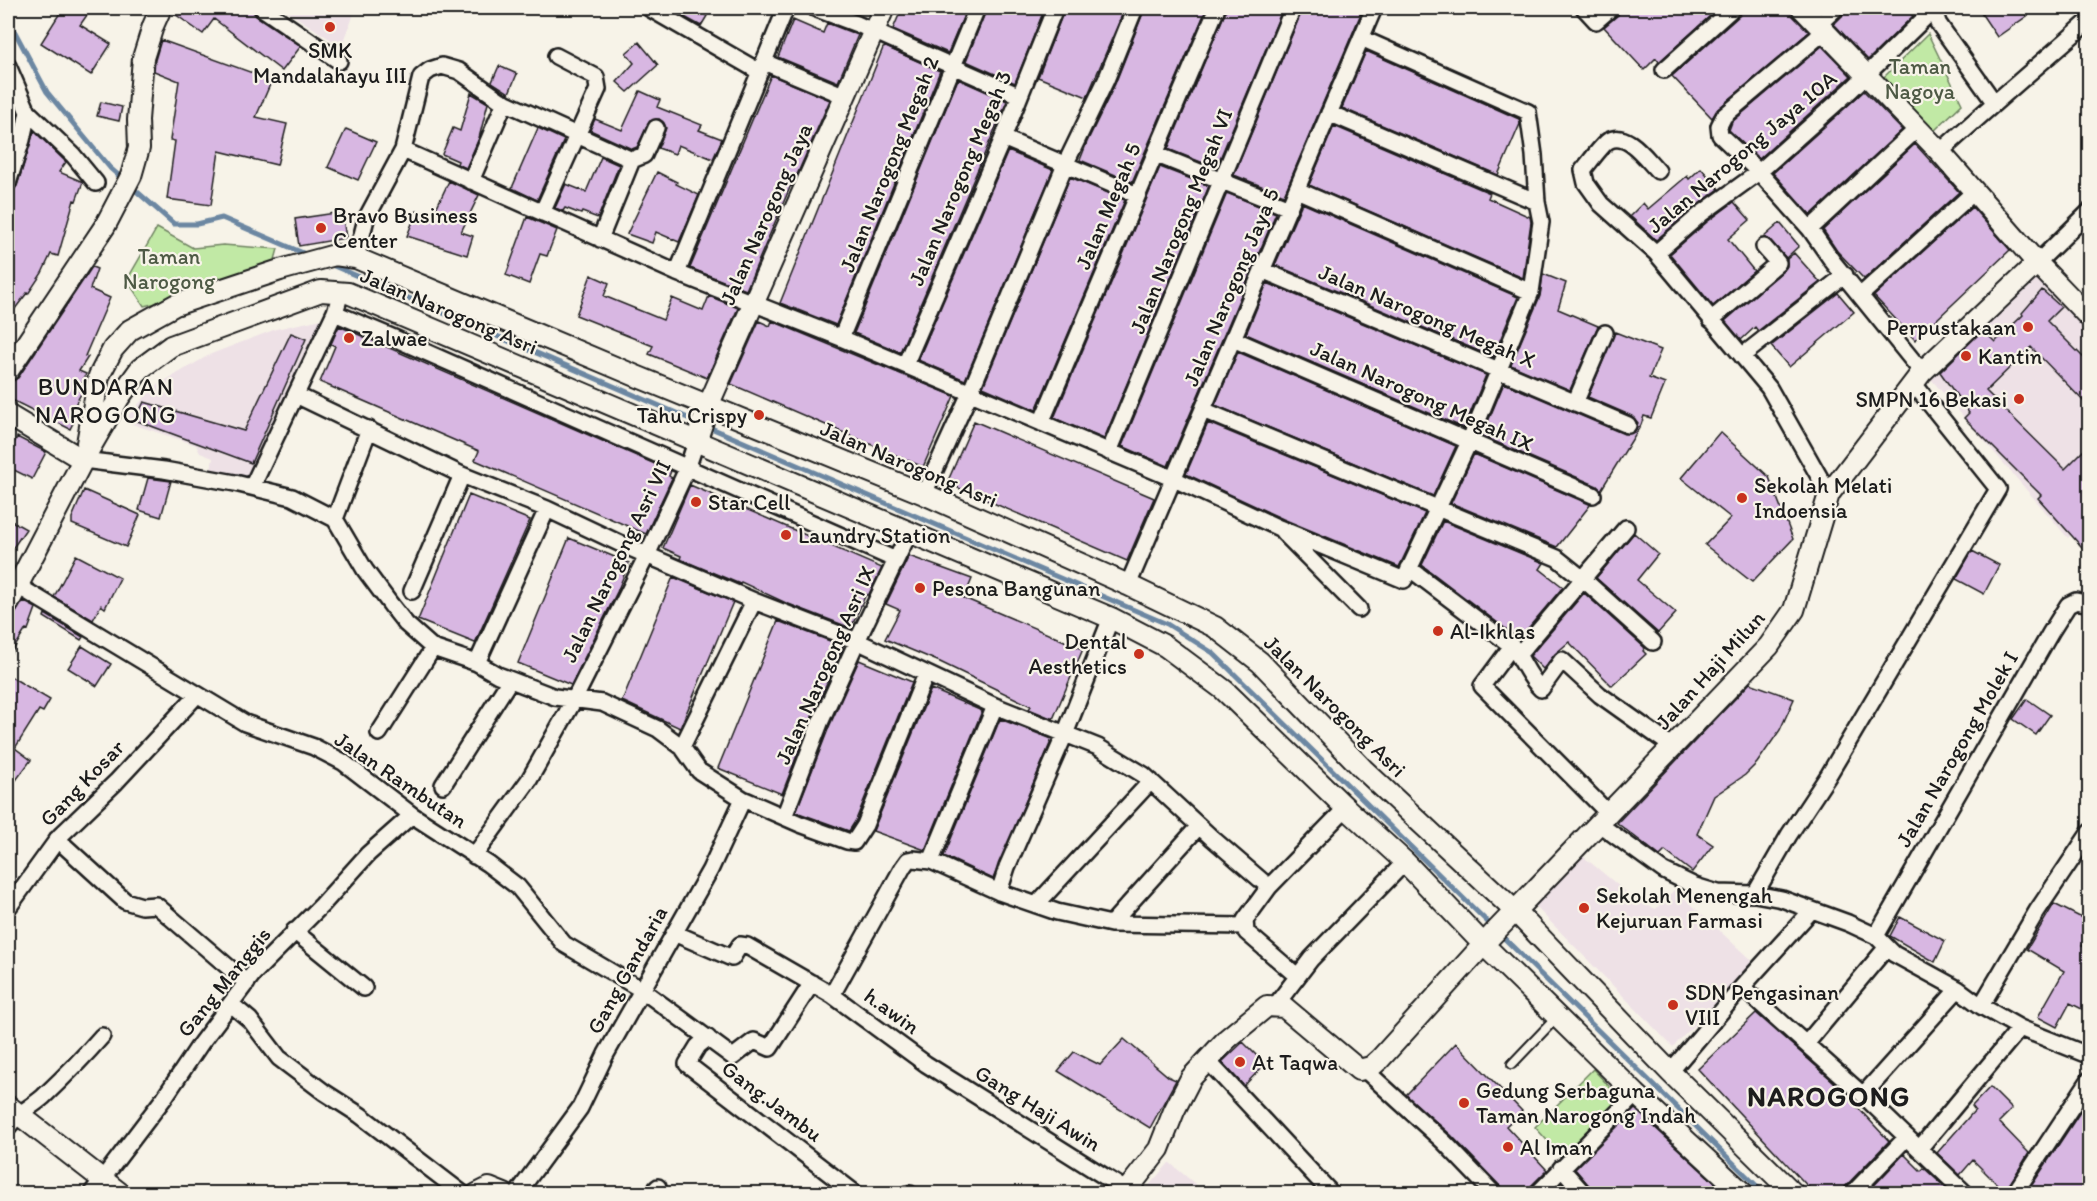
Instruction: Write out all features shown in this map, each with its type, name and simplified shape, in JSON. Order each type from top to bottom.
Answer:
[{"type":"street","points":[[8,371],[105,226],[131,176],[139,148],[138,120],[143,58],[161,8]]},
{"type":"street","points":[[262,8],[339,62]]},
{"type":"street","points":[[649,8],[762,67],[845,96]]},
{"type":"street","points":[[677,273],[786,8]]},
{"type":"street","points":[[814,8],[1018,95]]},
{"type":"street","name":"Jalan Narogong Jaya","points":[[702,424],[884,8]]},
{"type":"street","name":"Jalan Narogong Megah 2","points":[[841,338],[977,8]]},
{"type":"street","name":"Jalan Narogong Megah 3","points":[[905,365],[1003,138],[1018,95],[1055,8]]},
{"type":"street","points":[[924,494],[970,393],[1065,165],[1106,80],[1135,8]]},
{"type":"street","name":"Jalan Megah 5","points":[[1041,423],[1217,8]]},
{"type":"street","name":"Jalan Narogong Megah VI","points":[[1109,452],[1293,8]]},
{"type":"street","name":"Jalan Narogong Jaya 5","points":[[1128,585],[1374,8]]},
{"type":"street","points":[[1584,8],[1596,21],[1611,8]]},
{"type":"street","points":[[1664,70],[1733,8]]},
{"type":"street","points":[[1802,8],[1868,74],[2037,263],[2090,318]]},
{"type":"street","points":[[1755,894],[1789,835],[1828,776],[1998,489],[1861,295],[1810,229],[1759,172],[1720,135],[1719,126],[1724,116],[1822,28],[1836,8]]},
{"type":"street","points":[[1934,8],[1938,23],[1994,102]]},
{"type":"street","name":"Jalan Narogong Jaya 10A","points":[[1656,254],[1701,214],[1759,172],[1868,74],[1934,8]]},
{"type":"street","points":[[1940,152],[1994,102],[2090,20]]},
{"type":"street","points":[[403,150],[677,273],[754,302],[905,365],[1404,580],[1468,442],[1531,292],[1541,222],[1528,112],[1361,38]]},
{"type":"street","points":[[542,213],[598,89],[596,77],[556,56]]},
{"type":"street","points":[[8,66],[28,112],[72,155],[96,183]]},
{"type":"street","points":[[356,258],[366,219],[403,150],[421,77],[430,70],[442,66],[459,71],[505,102],[632,160]]},
{"type":"street","points":[[471,181],[505,102]]},
{"type":"street","points":[[8,183],[22,140],[28,112]]},
{"type":"street","points":[[1329,113],[1537,202]]},
{"type":"street","points":[[600,238],[632,160],[644,155],[656,128]]},
{"type":"street","points":[[1810,229],[1917,129]]},
{"type":"street","points":[[1003,138],[1137,195]]},
{"type":"street","points":[[1658,171],[1629,141],[1619,139],[1609,141],[1583,170],[1586,183],[1601,204],[1656,254],[1769,388],[1829,494]]},
{"type":"street","points":[[1155,153],[1289,208]]},
{"type":"street","points":[[1297,190],[1531,292]]},
{"type":"street","points":[[1861,295],[1974,192]]},
{"type":"street","points":[[2037,263],[2090,211]]},
{"type":"street","points":[[1711,320],[1778,263],[1764,247]]},
{"type":"street","name":"Jalan Narogong Asri","points":[[84,460],[102,370],[113,349],[130,330],[175,305],[318,259],[336,255],[356,258],[702,424],[909,533],[1111,618],[1166,646],[1224,690],[1488,940],[1557,1017],[1744,1194]]},
{"type":"street","name":"Jalan Haji Milun","points":[[1364,1069],[1371,1067],[1380,1059],[1511,915],[1762,654],[1794,610],[1829,494],[1918,378],[2037,263]]},
{"type":"street","name":"Jalan Narogong Megah X","points":[[1262,270],[1628,425]]},
{"type":"street","points":[[1742,356],[1845,275]]},
{"type":"street","name":"Jalan Narogong Asri","points":[[84,460],[130,382],[140,369],[171,346],[321,291],[348,293],[402,316],[702,424],[924,494],[1128,585],[1215,627],[1260,662],[1363,769],[1794,1194]]},
{"type":"street","points":[[252,488],[335,312],[341,292]]},
{"type":"street","points":[[335,312],[896,560]]},
{"type":"street","points":[[394,338],[402,316]]},
{"type":"street","points":[[1575,403],[1605,333]]},
{"type":"street","name":"Jalan Narogong Megah IX","points":[[1233,339],[1593,495]]},
{"type":"street","points":[[102,370],[130,382]]},
{"type":"street","points":[[296,395],[462,475],[547,509],[754,601],[857,641],[995,706],[1098,747],[1151,782],[1269,887]]},
{"type":"street","points":[[1203,410],[1548,554],[1582,578],[1653,642]]},
{"type":"street","points":[[8,415],[84,460],[164,470],[292,497],[335,519],[364,570],[406,624],[433,648],[477,663],[510,680],[555,697],[602,704],[658,729],[682,747],[699,771],[743,799],[847,841],[854,842],[858,838],[926,674]]},
{"type":"street","name":"Jalan Narogong Asri VII","points":[[474,856],[529,780],[574,699],[647,555],[687,469],[702,424]]},
{"type":"street","points":[[335,519],[369,429]]},
{"type":"street","points":[[8,604],[84,460]]},
{"type":"street","points":[[412,591],[462,475]]},
{"type":"street","points":[[477,663],[547,509]]},
{"type":"street","points":[[1279,528],[1359,609]]},
{"type":"street","points":[[1626,528],[1482,686],[1604,819],[1664,871],[1695,886],[1718,893],[1755,894],[1782,899],[1848,923],[1881,942],[1921,970],[1958,989],[1981,1006],[2020,1028],[2090,1056]]},
{"type":"street","name":"Jalan Narogong Asri IX","points":[[784,817],[820,723],[909,533]]},
{"type":"street","points":[[1409,568],[1515,650],[1532,681],[1541,689],[1562,660],[1600,695],[1673,747]]},
{"type":"street","name":"Jalan Rambutan","points":[[18,586],[244,723],[314,747],[343,762],[412,815],[519,887],[564,944],[642,990],[733,1057],[754,1041],[770,1048],[812,983]]},
{"type":"street","points":[[682,747],[754,601]]},
{"type":"street","name":"Jalan Narogong Molek I","points":[[1881,942],[2051,632],[2068,605],[2076,601],[2090,604]]},
{"type":"street","points":[[999,892],[1006,867],[1065,734],[1111,618]]},
{"type":"street","points":[[379,734],[433,648]]},
{"type":"street","points":[[443,785],[510,680]]},
{"type":"street","name":"Gang Kosar","points":[[8,908],[57,839],[116,782],[197,695]]},
{"type":"street","points":[[931,861],[995,706]]},
{"type":"street","points":[[1036,905],[1151,782]]},
{"type":"street","name":"Gang Gandaria","points":[[517,1194],[580,1108],[606,1054],[710,870],[743,799]]},
{"type":"street","points":[[1297,976],[1246,932],[1245,920],[1269,887],[1346,808]]},
{"type":"street","name":"Gang Manggis","points":[[96,1186],[164,1098],[201,1043],[247,983],[368,854],[412,815]]},
{"type":"street","points":[[1111,924],[1199,826]]},
{"type":"street","points":[[1981,1006],[2037,911],[2090,832]]},
{"type":"street","points":[[57,839],[125,901],[142,906],[156,905],[247,983]]},
{"type":"street","points":[[832,995],[903,867],[908,860],[913,859],[931,861],[999,892],[1057,912],[1111,924],[1244,926]]},
{"type":"street","points":[[1275,1006],[1297,976],[1405,862]]},
{"type":"street","points":[[1670,1072],[1742,987],[1811,911]]},
{"type":"street","points":[[294,932],[364,988]]},
{"type":"street","name":"h.awin","points":[[674,933],[732,958],[740,945],[747,946],[832,995],[926,1064]]},
{"type":"street","points":[[1806,1044],[1881,942]]},
{"type":"street","points":[[1742,987],[1863,1095],[1966,1194]]},
{"type":"street","points":[[1863,1095],[1958,989]]},
{"type":"street","points":[[231,1004],[250,1020],[279,1058],[324,1092],[360,1115],[463,1194]]},
{"type":"street","points":[[1125,1192],[1159,1149],[1174,1111],[1191,1078],[1227,1039],[1266,1006],[1275,1006],[1284,1007],[1354,1067],[1364,1069],[1444,1143],[1494,1194]]},
{"type":"street","points":[[1919,1149],[2020,1028]]},
{"type":"street","points":[[102,1036],[79,1064],[40,1099],[11,1116],[96,1186],[121,1194]]},
{"type":"street","name":"Gang.Jambu","points":[[708,1038],[698,1046],[687,1064],[856,1194]]},
{"type":"street","points":[[1207,1060],[1332,1194]]},
{"type":"street","name":"Gang Haji Awin","points":[[926,1064],[1125,1192]]},
{"type":"street","points":[[2014,1194],[2090,1079]]},
{"type":"street","points":[[1537,1194],[1636,1094]]},
{"type":"street","points":[[1852,1194],[1907,1137]]},
{"type":"street","points":[[1561,1168],[1584,1194]]},
{"type":"street","points":[[477,1194],[489,1188],[504,1194]]},
{"type":"lane","points":[[1512,1064],[1557,1017]]},
{"type":"shaded area","name":"SMK Mandalahayu III","points":[[282,8],[356,8],[342,47]]},
{"type":"shaded area","name":"SMPN 16 Bekasi","points":[[2035,269],[2089,328],[2089,518],[2068,538],[1931,379]]},
{"type":"shaded area","points":[[322,319],[247,477],[211,469],[213,458],[200,453],[196,445],[123,421],[154,387],[211,354],[276,329]]},
{"type":"shaded area","name":"SDN Pengasinan VIII","points":[[1579,853],[1637,901],[1656,909],[1675,889],[1754,963],[1673,1047],[1533,904]]},
{"type":"shaded area","points":[[1170,1163],[1206,1193],[1142,1193]]},
{"type":"green space","name":"Taman Nagoya","points":[[1928,34],[1962,104],[1933,132],[1884,77]]},
{"type":"green space","name":"Taman Narogong","points":[[157,228],[193,248],[223,245],[278,249],[273,267],[203,292],[144,306],[127,280]]},
{"type":"green space","points":[[1593,1069],[1620,1098],[1562,1157],[1535,1127]]},
{"type":"building","points":[[63,8],[92,8],[80,25],[111,44],[91,75],[41,43]]},
{"type":"building","points":[[173,8],[251,8],[256,16],[301,46],[282,71],[214,19],[203,34],[172,12]]},
{"type":"building","points":[[668,8],[694,8],[707,16],[701,26]]},
{"type":"building","points":[[902,8],[967,8],[948,53],[893,29]]},
{"type":"building","points":[[987,8],[1045,8],[1015,83],[966,61]]},
{"type":"building","points":[[1065,8],[1125,8],[1087,97],[1038,77]]},
{"type":"building","points":[[1145,8],[1207,8],[1132,182],[1080,160],[1115,84]]},
{"type":"building","points":[[1227,8],[1283,8],[1216,168],[1168,149]]},
{"type":"building","points":[[1303,8],[1354,8],[1362,11],[1284,195],[1234,175]]},
{"type":"building","points":[[1621,8],[1719,8],[1659,62],[1656,58],[1644,70],[1604,27],[1618,15]]},
{"type":"building","points":[[1743,8],[1790,8],[1793,16],[1809,32],[1718,109],[1712,118],[1672,76],[1740,15]]},
{"type":"building","points":[[1846,8],[1905,8],[1913,16],[1868,60],[1834,24]]},
{"type":"building","points":[[1989,8],[2021,8],[2027,16],[1997,37],[1981,13]]},
{"type":"building","points":[[793,20],[823,33],[827,23],[858,35],[838,82],[778,57]]},
{"type":"building","points":[[161,40],[272,80],[256,117],[287,124],[277,165],[219,151],[211,205],[167,199],[175,141],[170,140],[179,81],[154,71]]},
{"type":"building","points":[[639,42],[658,65],[628,92],[617,82],[634,63],[626,53]]},
{"type":"building","points":[[1822,46],[1851,76],[1759,159],[1729,130],[1732,122]]},
{"type":"building","points":[[886,47],[940,71],[836,325],[780,303],[883,48]]},
{"type":"building","points":[[1366,51],[1519,119],[1520,124],[1498,175],[1342,108]]},
{"type":"building","points":[[499,66],[517,74],[509,93],[492,82]]},
{"type":"building","points":[[771,75],[830,100],[746,290],[690,268]]},
{"type":"building","points":[[958,79],[1007,101],[900,352],[854,333]]},
{"type":"building","points":[[640,91],[660,100],[657,107],[702,125],[699,130],[722,139],[713,159],[678,145],[675,154],[658,148],[666,128],[659,119],[650,121],[637,147],[632,149],[590,130],[595,119],[622,130]]},
{"type":"building","points":[[1864,91],[1902,130],[1811,215],[1773,173]]},
{"type":"building","points":[[471,93],[488,103],[479,138],[466,168],[457,164],[458,161],[442,154],[453,128],[460,131]]},
{"type":"building","points":[[101,102],[122,107],[119,121],[97,116]]},
{"type":"building","points":[[1334,126],[1490,193],[1488,198],[1530,217],[1523,278],[1309,185]]},
{"type":"building","points":[[538,128],[564,140],[537,200],[512,188]]},
{"type":"building","points":[[346,129],[376,142],[358,180],[328,167]]},
{"type":"building","points":[[34,131],[66,162],[59,172],[83,182],[76,201],[74,200],[58,256],[51,254],[28,294],[8,318],[8,194],[17,186]]},
{"type":"building","points":[[1915,144],[1959,192],[1864,279],[1837,251],[1823,230]]},
{"type":"building","points":[[1008,151],[1053,170],[965,380],[918,360]]},
{"type":"building","points":[[601,157],[619,165],[598,218],[565,208],[563,211],[555,208],[566,184],[586,192]]},
{"type":"building","points":[[1160,167],[1209,186],[1104,439],[1054,418]]},
{"type":"building","points":[[1701,168],[1719,189],[1656,240],[1630,216],[1643,203],[1648,209],[1687,176],[1689,179]]},
{"type":"building","points":[[657,172],[699,195],[679,242],[656,232],[652,243],[627,234]]},
{"type":"building","points":[[1070,177],[1125,200],[1036,410],[983,387]]},
{"type":"building","points":[[449,181],[479,195],[461,232],[473,236],[467,255],[407,236],[417,211],[432,217]]},
{"type":"building","points":[[1227,193],[1276,213],[1168,466],[1122,446]]},
{"type":"building","points":[[1734,202],[1750,220],[1728,239],[1754,271],[1713,306],[1670,254]]},
{"type":"building","points":[[1302,203],[1518,297],[1493,357],[1275,265]]},
{"type":"building","points":[[1972,207],[2010,250],[1915,340],[1874,296]]},
{"type":"building","name":"Bravo Business Center","points":[[342,212],[346,238],[299,246],[295,219]]},
{"type":"building","points":[[527,217],[557,230],[547,256],[540,254],[529,284],[506,275]]},
{"type":"building","points":[[1780,223],[1799,246],[1786,258],[1771,241],[1764,237]]},
{"type":"building","points":[[1794,253],[1820,282],[1758,331],[1755,327],[1741,340],[1725,321],[1784,270],[1787,266],[1787,259]]},
{"type":"building","points":[[92,267],[97,269],[90,289],[110,298],[85,356],[88,357],[79,371],[86,374],[79,390],[82,392],[71,412],[77,415],[70,429],[8,398],[8,388],[10,382],[18,378]]},
{"type":"building","points":[[1543,274],[1566,283],[1558,309],[1598,326],[1570,390],[1511,365],[1540,296]]},
{"type":"building","points":[[591,275],[609,283],[604,296],[663,320],[672,298],[703,311],[709,296],[738,308],[707,378],[649,354],[653,346],[576,315]]},
{"type":"building","points":[[1267,283],[1486,375],[1464,428],[1246,334]]},
{"type":"building","points":[[2042,290],[2061,307],[2047,321],[2090,364],[2090,408],[2031,347],[1986,391],[2065,469],[2090,444],[2090,556],[2038,498],[2041,495],[1964,418],[1969,413],[1940,372],[1983,330],[1995,342],[2023,315],[2022,313]]},
{"type":"building","points":[[1838,293],[1854,312],[1789,367],[1771,346]]},
{"type":"building","points":[[759,321],[770,326],[772,321],[954,396],[923,467],[731,384]]},
{"type":"building","points":[[339,326],[671,471],[669,476],[672,478],[646,534],[475,460],[479,451],[320,382],[335,346],[331,344]]},
{"type":"building","points":[[1615,332],[1661,350],[1649,378],[1665,384],[1651,418],[1644,416],[1641,425],[1601,490],[1597,486],[1482,436],[1504,383],[1624,434],[1634,432],[1638,423],[1632,416],[1588,397]]},
{"type":"building","points":[[291,333],[306,339],[251,463],[135,420],[144,402],[244,431]]},
{"type":"building","points":[[1238,352],[1456,446],[1433,496],[1215,405]]},
{"type":"building","points":[[974,421],[1154,498],[1127,561],[947,483]]},
{"type":"building","points":[[1208,423],[1425,513],[1399,567],[1283,519],[1186,474]]},
{"type":"building","name":"Sekolah Melati Indoensia","points":[[1720,432],[1769,477],[1793,539],[1752,582],[1705,545],[1731,518],[1681,478]]},
{"type":"building","points":[[17,437],[46,452],[32,479],[8,467],[8,456]]},
{"type":"building","points":[[1474,454],[1591,504],[1557,547],[1451,503]]},
{"type":"building","points":[[148,478],[171,481],[161,517],[139,510]]},
{"type":"building","points":[[690,485],[882,568],[868,596],[866,594],[851,628],[680,559],[681,556],[663,548]]},
{"type":"building","points":[[84,490],[140,515],[126,547],[72,524],[72,518]]},
{"type":"building","points":[[469,495],[530,520],[475,643],[418,620]]},
{"type":"building","points":[[8,519],[26,529],[8,555]]},
{"type":"building","points":[[1443,521],[1544,563],[1540,569],[1563,587],[1519,639],[1422,565]]},
{"type":"building","points":[[1634,533],[1658,554],[1637,580],[1676,613],[1658,633],[1596,578]]},
{"type":"building","points":[[569,538],[629,563],[571,685],[518,663]]},
{"type":"building","points":[[1972,551],[1999,565],[1984,594],[1956,579]]},
{"type":"building","points":[[76,555],[120,578],[105,608],[101,605],[93,620],[54,597]]},
{"type":"building","points":[[909,556],[972,579],[964,598],[1083,649],[1053,719],[1029,709],[1031,706],[940,662],[885,639],[900,610],[886,604]]},
{"type":"building","points":[[673,577],[733,602],[680,728],[622,701]]},
{"type":"building","points":[[1584,593],[1645,648],[1643,651],[1646,654],[1612,686],[1569,642],[1543,669],[1530,656]]},
{"type":"building","points":[[23,601],[36,608],[28,630],[26,629],[8,658],[8,616],[15,614]]},
{"type":"building","points":[[45,614],[83,637],[81,640],[44,617]]},
{"type":"building","points":[[778,621],[843,646],[782,794],[718,768]]},
{"type":"building","points":[[82,646],[111,664],[97,686],[68,668]]},
{"type":"building","points":[[859,660],[912,682],[856,820],[849,831],[796,812],[829,727]]},
{"type":"building","points":[[8,675],[50,700],[43,712],[39,710],[15,748],[31,760],[8,791]]},
{"type":"building","points":[[1750,683],[1794,699],[1780,730],[1757,763],[1745,775],[1714,796],[1697,834],[1713,845],[1692,872],[1665,851],[1660,856],[1617,823]]},
{"type":"building","points":[[931,689],[982,711],[925,850],[873,831]]},
{"type":"building","points":[[2027,699],[2050,715],[2036,735],[2013,719]]},
{"type":"building","points":[[1000,719],[1052,739],[993,879],[944,856]]},
{"type":"building","points":[[2054,904],[2090,922],[2090,932],[2082,946],[2090,950],[2090,1013],[2070,1003],[2057,1027],[2038,1017],[2064,971],[2027,949]]},
{"type":"building","points":[[1900,917],[1945,941],[1935,962],[1890,936]]},
{"type":"building","points":[[1756,1013],[1833,1081],[1889,1141],[1845,1187],[1842,1194],[1815,1194],[1698,1069]]},
{"type":"building","points":[[1124,1039],[1169,1077],[1176,1080],[1150,1128],[1058,1071],[1074,1052],[1100,1065]]},
{"type":"building","name":"At Taqwa","points":[[1243,1042],[1265,1064],[1244,1086],[1222,1062]]},
{"type":"building","name":"Gedung Serbaguna Taman Narogong Indah","points":[[1456,1043],[1522,1111],[1506,1126],[1547,1170],[1530,1187],[1528,1194],[1504,1194],[1501,1187],[1451,1135],[1406,1095]]},
{"type":"building","points":[[1990,1087],[2012,1109],[1999,1122],[2029,1153],[2005,1192],[1973,1160],[1960,1175],[1937,1153],[1975,1110],[1972,1106]]},
{"type":"building","points":[[2090,1097],[2090,1194],[2026,1194]]},
{"type":"building","points":[[1635,1109],[1725,1194],[1594,1194],[1575,1169]]},
{"type":"building","points":[[1904,1154],[1921,1171],[1924,1168],[1948,1190],[1944,1194],[1866,1194]]},
{"type":"waterway","points":[[8,19],[47,92],[110,168],[174,224],[197,224],[222,218],[310,256]]},
{"type":"waterway","points":[[327,263],[1167,624],[1213,653],[1765,1194]]},
{"type":"place","name":"SMK Mandalahayu III","points":[[330,27]]},
{"type":"place","name":"Bravo Business Center","points":[[321,228]]},
{"type":"place","name":"Perpustakaan","points":[[2028,327]]},
{"type":"place","name":"Zalwae","points":[[349,338]]},
{"type":"place","name":"Kantin","points":[[1966,356]]},
{"type":"place","name":"SMPN 16 Bekasi","points":[[2019,399]]},
{"type":"place","name":"Tahu Crispy","points":[[759,415]]},
{"type":"place","name":"Sekolah Melati Indoensia","points":[[1742,498]]},
{"type":"place","name":"Star Cell","points":[[696,502]]},
{"type":"place","name":"Laundry Station","points":[[786,535]]},
{"type":"place","name":"Pesona Bangunan","points":[[920,588]]},
{"type":"place","name":"Al-Ikhlas","points":[[1438,631]]},
{"type":"place","name":"Dental Aesthetics","points":[[1139,654]]},
{"type":"place","name":"Sekolah Menengah Kejuruan Farmasi","points":[[1584,908]]},
{"type":"place","name":"SDN Pengasinan VIII","points":[[1673,1005]]},
{"type":"place","name":"At Taqwa","points":[[1240,1062]]},
{"type":"place","name":"Gedung Serbaguna Taman Narogong Indah","points":[[1464,1103]]},
{"type":"place","name":"Al Iman","points":[[1508,1147]]},
{"type":"district","name":"BUNDARAN NAROGONG","points":[[106,400]]},
{"type":"district","name":"NAROGONG","points":[[1829,1096]]}]
